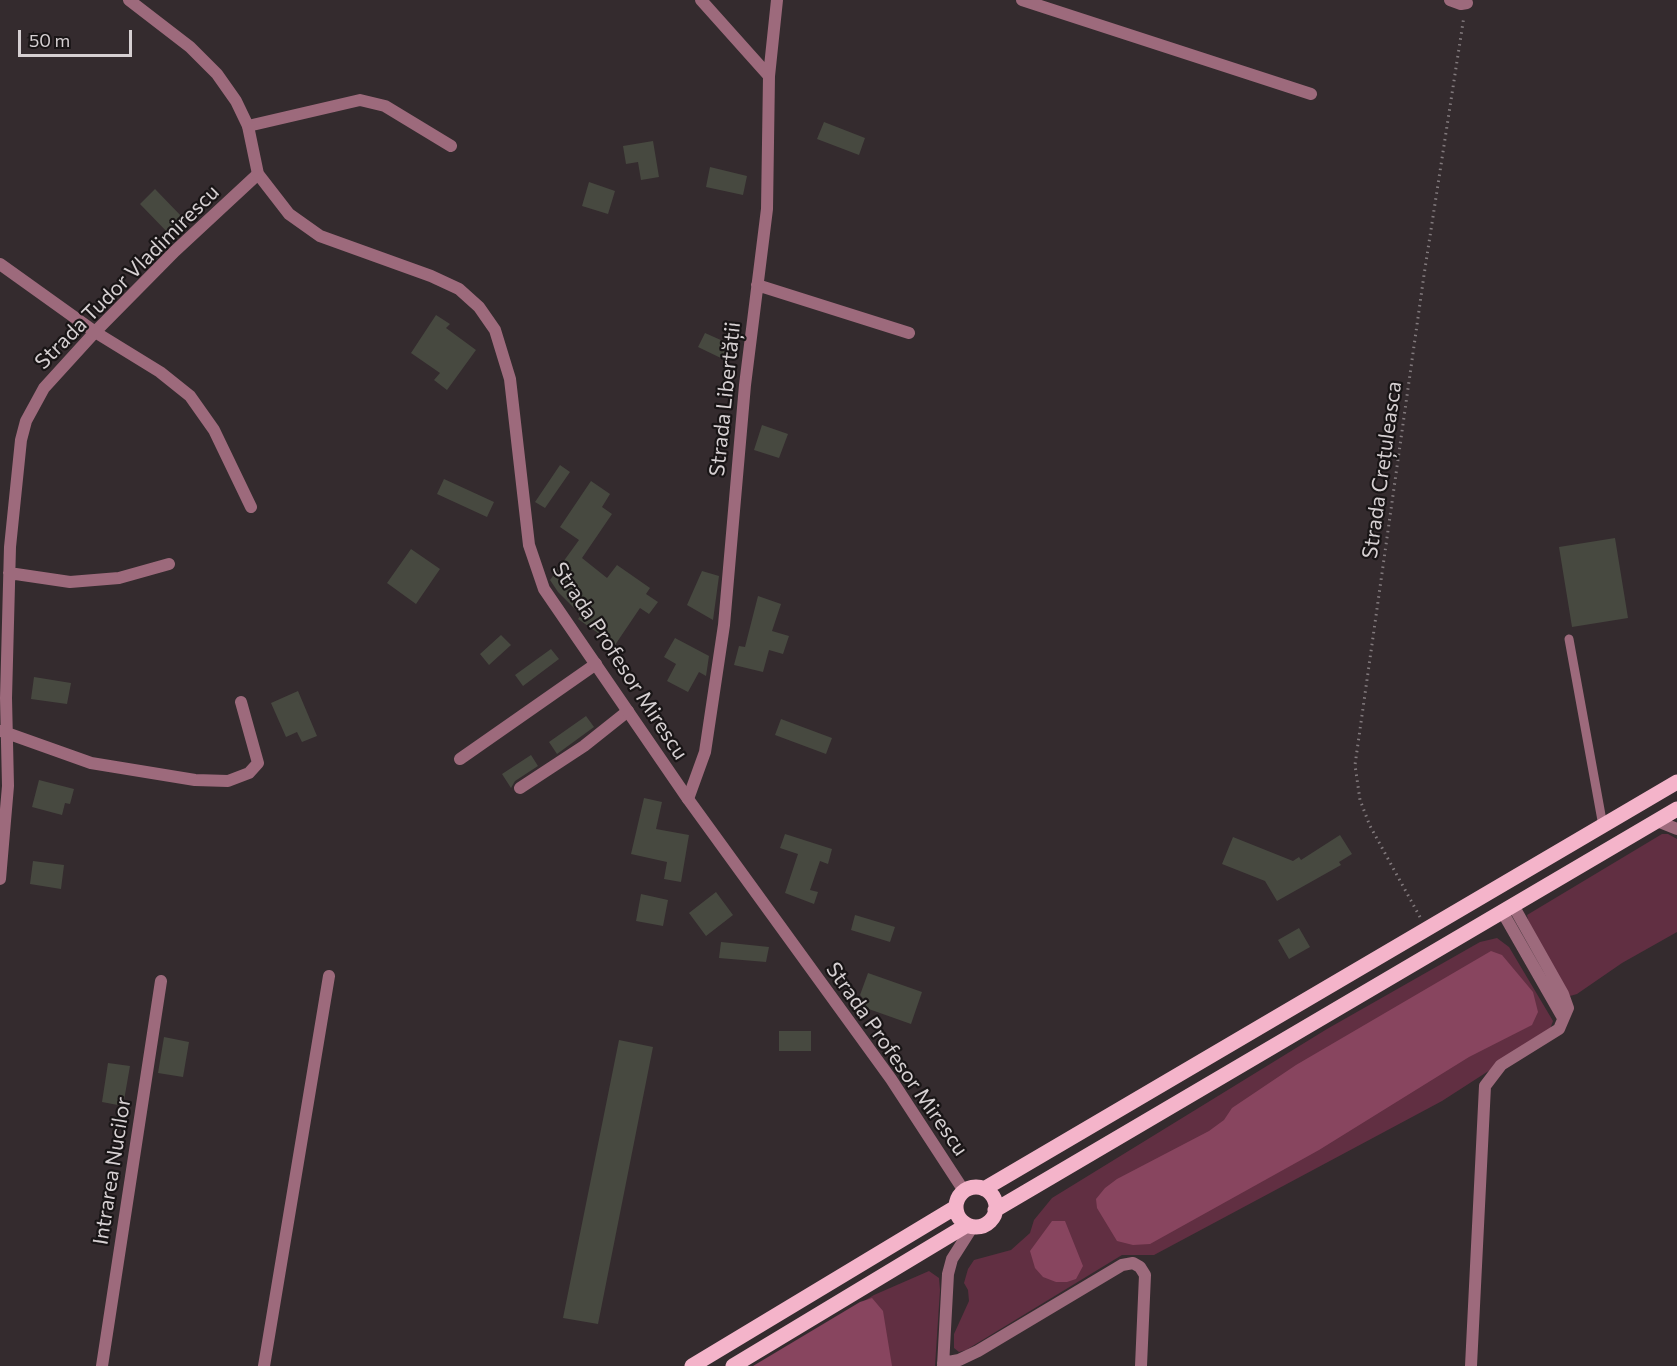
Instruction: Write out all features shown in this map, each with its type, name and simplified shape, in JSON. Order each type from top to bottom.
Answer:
[{"type":"main road","points":[[693,1366],[956,1207],[964,1191],[970,1188],[984,1189],[1677,782]]},
{"type":"main road","points":[[733,1366],[970,1226],[984,1225],[995,1210],[1509,910],[1677,809]]},
{"type":"main road","points":[[984,1189],[994,1199],[995,1210]]},
{"type":"main road","points":[[956,1207],[960,1218],[970,1226]]},
{"type":"street","name":"Strada Profesor Mirescu","points":[[129,0],[190,47],[217,74],[236,101],[248,126],[258,174],[289,214],[304,226],[340,244],[431,276],[459,290],[478,307],[495,330],[503,348],[510,379],[529,545],[544,589],[688,799],[891,1079],[964,1191]]},
{"type":"street","points":[[701,0],[769,76]]},
{"type":"street","name":"Strada Libertății","points":[[688,799],[699,775],[711,720],[724,625],[739,440],[767,208],[769,76],[777,0]]},
{"type":"street","points":[[1022,0],[1311,94]]},
{"type":"street","points":[[1450,0],[1461,4],[1467,3]]},
{"type":"street","points":[[248,126],[360,99],[385,106],[451,146]]},
{"type":"street","name":"Strada Tudor Vladimirescu","points":[[0,879],[8,786],[3,731],[9,573],[15,490],[26,421],[45,388],[95,333],[176,251],[258,174]]},
{"type":"street","points":[[0,264],[95,333],[160,372],[190,396],[214,430],[250,507]]},
{"type":"street","points":[[757,285],[909,333]]},
{"type":"street","points":[[9,573],[70,582],[119,578],[169,564]]},
{"type":"street","points":[[460,759],[596,664]]},
{"type":"street","points":[[3,731],[91,764],[195,780],[228,781],[249,773],[258,763],[242,702]]},
{"type":"street","points":[[520,788],[584,746],[628,711]]},
{"type":"street","points":[[1657,821],[1677,829]]},
{"type":"street","points":[[1471,1366],[1485,1086],[1501,1065],[1560,1029],[1563,1018],[1509,910]]},
{"type":"street","points":[[264,1366],[329,976]]},
{"type":"street","name":"Intrarea Nucilor","points":[[102,1366],[161,981]]},
{"type":"street","points":[[970,1226],[952,1259],[948,1274],[943,1365],[978,1351],[1122,1265],[1133,1263],[1140,1267],[1145,1275],[1141,1366]]},
{"type":"lane","points":[[1569,639],[1603,826]]},
{"type":"path","name":"Strada Crețuleasca","points":[[1428,930],[1370,826],[1360,800],[1356,765],[1424,275],[1467,3]]},
{"type":"shaded area","points":[[1662,834],[1668,834],[1677,839],[1677,932],[1622,963],[1577,994],[1570,996],[1529,924],[1527,915]]},
{"type":"shaded area","points":[[1497,938],[1509,947],[1553,1021],[1549,1032],[1442,1101],[1154,1255],[1122,1255],[966,1350],[959,1352],[954,1348],[954,1334],[969,1301],[968,1290],[964,1283],[968,1269],[974,1260],[1011,1250],[1030,1233],[1034,1220],[1052,1198],[1327,1029],[1480,942]]},
{"type":"shaded area","points":[[1491,951],[1502,955],[1533,992],[1538,1012],[1532,1025],[1469,1057],[1319,1150],[1150,1244],[1133,1245],[1117,1241],[1097,1208],[1096,1199],[1105,1188],[1117,1179],[1209,1131],[1224,1120],[1232,1108],[1296,1065]]},
{"type":"shaded area","points":[[1052,1221],[1065,1221],[1083,1266],[1076,1279],[1067,1282],[1056,1282],[1043,1277],[1035,1268],[1030,1251]]},
{"type":"shaded area","points":[[929,1271],[939,1278],[940,1290],[935,1366],[756,1366],[874,1295]]},
{"type":"shaded area","points":[[872,1298],[883,1311],[892,1366],[753,1366],[860,1302]]},
{"type":"building","points":[[824,122],[865,138],[859,155],[817,139]]},
{"type":"building","points":[[653,141],[659,177],[641,180],[638,162],[626,164],[623,146]]},
{"type":"building","points":[[710,167],[747,176],[743,195],[706,187]]},
{"type":"building","points":[[589,182],[615,191],[608,214],[582,206]]},
{"type":"building","points":[[155,189],[184,219],[169,234],[140,204]]},
{"type":"building","points":[[436,315],[450,324],[446,328],[476,350],[447,390],[434,380],[440,373],[411,353]]},
{"type":"building","points":[[705,333],[732,345],[725,360],[698,347]]},
{"type":"building","points":[[762,425],[788,434],[779,458],[754,450]]},
{"type":"building","points":[[560,465],[570,472],[545,508],[535,502]]},
{"type":"building","points":[[444,479],[494,502],[487,517],[437,494]]},
{"type":"building","points":[[591,481],[610,494],[602,507],[612,514],[582,558],[607,578],[617,565],[650,588],[646,594],[658,602],[649,614],[640,608],[615,645],[578,619],[581,615],[558,592],[550,580],[579,540],[560,527]]},
{"type":"building","points":[[1615,538],[1628,618],[1572,627],[1559,547]]},
{"type":"building","points":[[411,549],[440,569],[416,604],[387,583]]},
{"type":"building","points":[[702,571],[719,576],[713,620],[687,605]]},
{"type":"building","points":[[758,596],[781,604],[772,631],[789,636],[783,654],[769,650],[763,672],[734,665],[739,646],[745,647]]},
{"type":"building","points":[[501,635],[511,645],[489,665],[480,654]]},
{"type":"building","points":[[675,638],[709,656],[706,676],[699,672],[688,692],[667,681],[676,664],[664,657]]},
{"type":"building","points":[[551,649],[559,659],[523,686],[515,675]]},
{"type":"building","points":[[34,677],[71,683],[67,704],[31,699]]},
{"type":"building","points":[[298,691],[317,736],[302,742],[297,732],[286,737],[271,703]]},
{"type":"building","points":[[586,716],[594,727],[557,754],[549,742]]},
{"type":"building","points":[[781,719],[832,738],[826,754],[775,735]]},
{"type":"building","points":[[531,755],[538,766],[515,781],[511,788],[502,774]]},
{"type":"building","points":[[39,780],[74,789],[70,804],[65,803],[62,815],[32,807]]},
{"type":"building","points":[[644,798],[662,802],[656,829],[689,835],[681,882],[664,879],[667,862],[631,854]]},
{"type":"building","points":[[785,834],[832,849],[828,864],[820,861],[810,890],[818,892],[814,904],[785,893],[798,854],[780,848]]},
{"type":"building","points":[[1340,835],[1352,854],[1339,862],[1341,865],[1277,901],[1265,881],[1222,864],[1233,837],[1293,861],[1299,857],[1301,860]]},
{"type":"building","points":[[33,861],[64,865],[61,889],[30,884]]},
{"type":"building","points":[[716,892],[733,915],[706,936],[689,913]]},
{"type":"building","points":[[641,894],[668,900],[663,926],[636,921]]},
{"type":"building","points":[[855,915],[895,927],[890,942],[851,930]]},
{"type":"building","points":[[1299,928],[1310,947],[1289,959],[1278,940]]},
{"type":"building","points":[[721,942],[769,947],[766,962],[719,958]]},
{"type":"building","points":[[868,973],[922,992],[911,1024],[863,1007],[865,1001],[860,995]]},
{"type":"building","points":[[779,1031],[811,1031],[811,1051],[779,1051]]},
{"type":"building","points":[[164,1037],[189,1042],[183,1077],[158,1073]]},
{"type":"building","points":[[619,1040],[653,1047],[598,1324],[563,1318]]},
{"type":"building","points":[[108,1063],[130,1066],[123,1106],[102,1102]]}]
